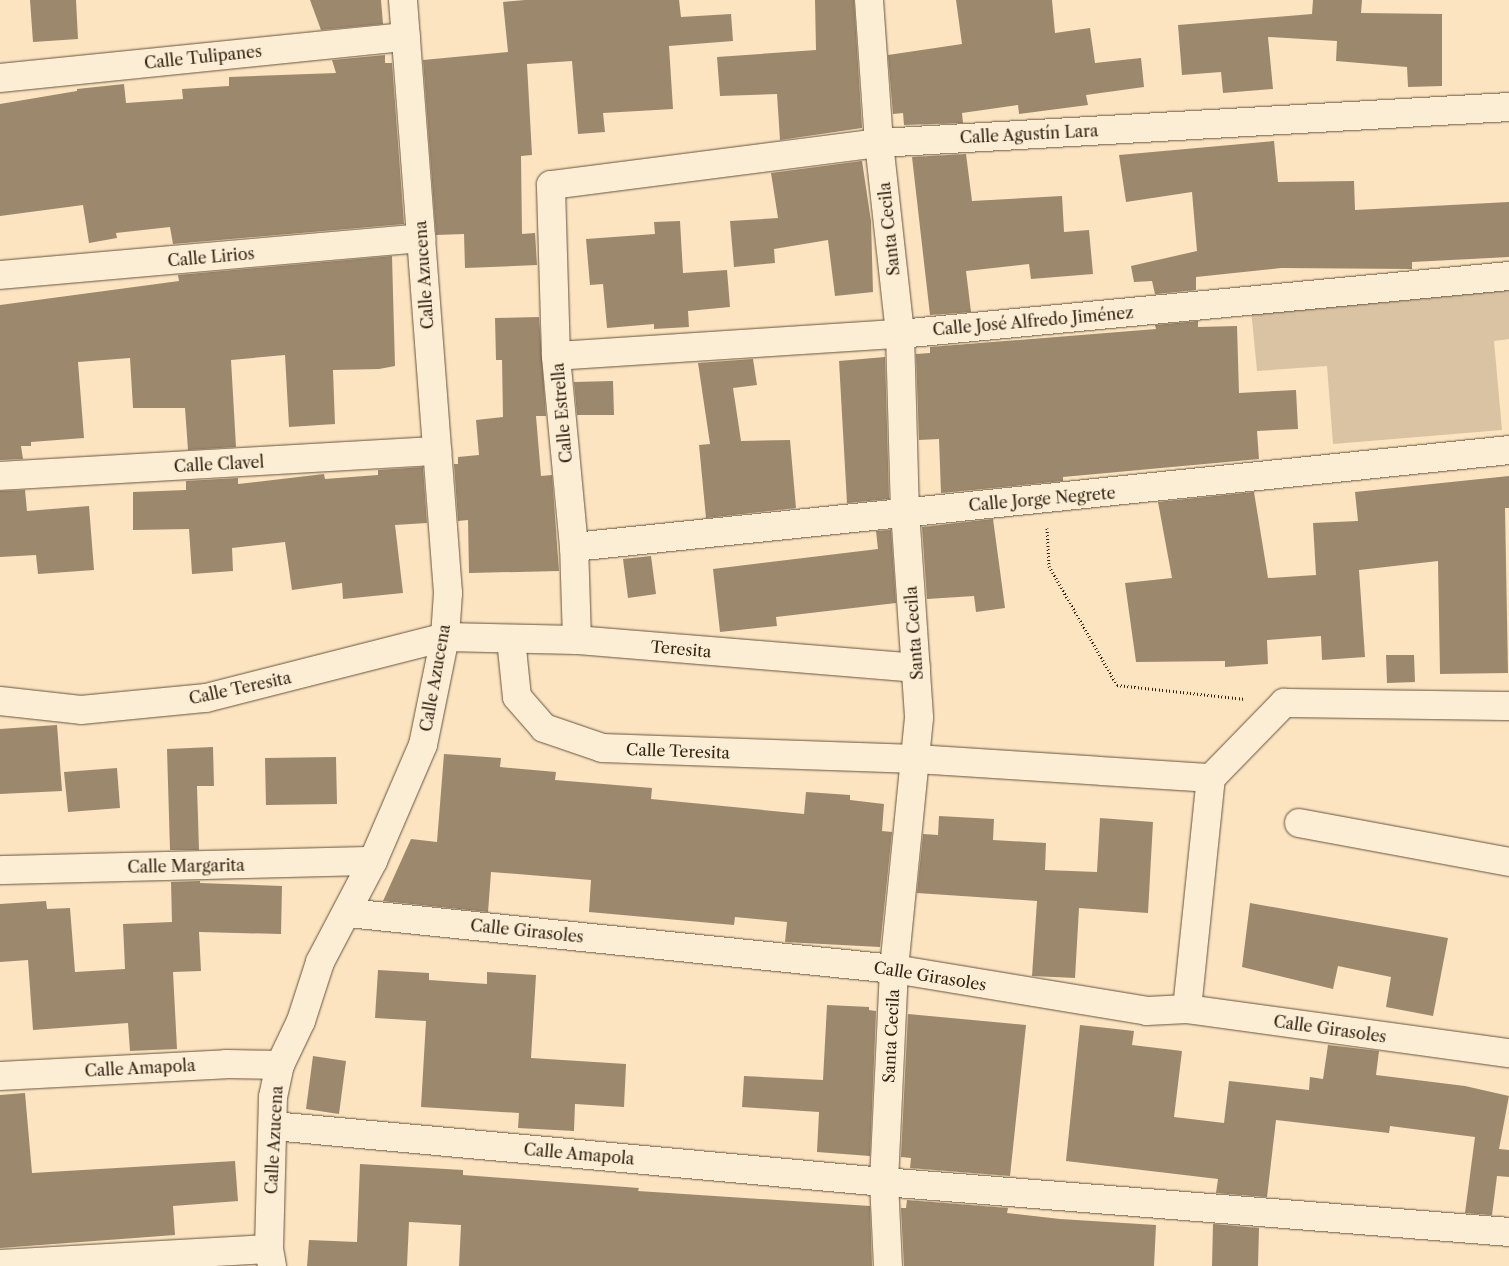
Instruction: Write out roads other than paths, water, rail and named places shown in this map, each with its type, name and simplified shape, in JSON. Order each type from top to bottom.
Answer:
[{"type":"street","name":"Calle Azucena","points":[[270,1257],[273,1097],[280,1065],[300,1021],[320,962],[348,913],[423,745],[445,637],[448,593],[403,0]]},
{"type":"street","name":"Santa Cecila","points":[[870,0],[879,143],[900,334],[905,511],[919,718],[894,969],[884,1182],[888,1266]]},
{"type":"street","name":"Calle Tulipanes","points":[[0,78],[406,37]]},
{"type":"street","name":"Calle Agustín Lara","points":[[550,185],[879,143],[1509,107]]},
{"type":"street","name":"Calle Estrella","points":[[550,185],[556,356],[574,547],[577,640]]},
{"type":"street","name":"Calle Lirios","points":[[0,275],[421,238]]},
{"type":"street","name":"Calle José Alfredo Jiménez","points":[[556,356],[900,334],[1509,276]]},
{"type":"street","name":"Calle Jorge Negrete","points":[[574,547],[905,511],[1045,500],[1509,450]]},
{"type":"street","name":"Calle Clavel","points":[[0,476],[437,451]]},
{"type":"street","name":"Teresita","points":[[445,637],[577,640],[916,668]]},
{"type":"street","name":"Calle Teresita","points":[[0,701],[81,710],[206,698],[445,637]]},
{"type":"street","name":"Calle Teresita","points":[[511,639],[517,697],[544,728],[602,748],[916,759],[1211,778]]},
{"type":"street","points":[[1187,1010],[1211,778],[1284,703],[1509,706]]},
{"type":"street","points":[[1299,823],[1509,862]]},
{"type":"street","name":"Calle Margarita","points":[[0,870],[372,861]]},
{"type":"street","name":"Calle Girasoles","points":[[348,913],[894,969],[1148,1011],[1187,1010],[1509,1053]]},
{"type":"street","name":"Calle Amapola","points":[[0,1076],[226,1064],[280,1065]]},
{"type":"street","name":"Calle Amapola","points":[[273,1126],[884,1182],[1509,1232]]},
{"type":"street","points":[[0,1264],[270,1257]]}]
